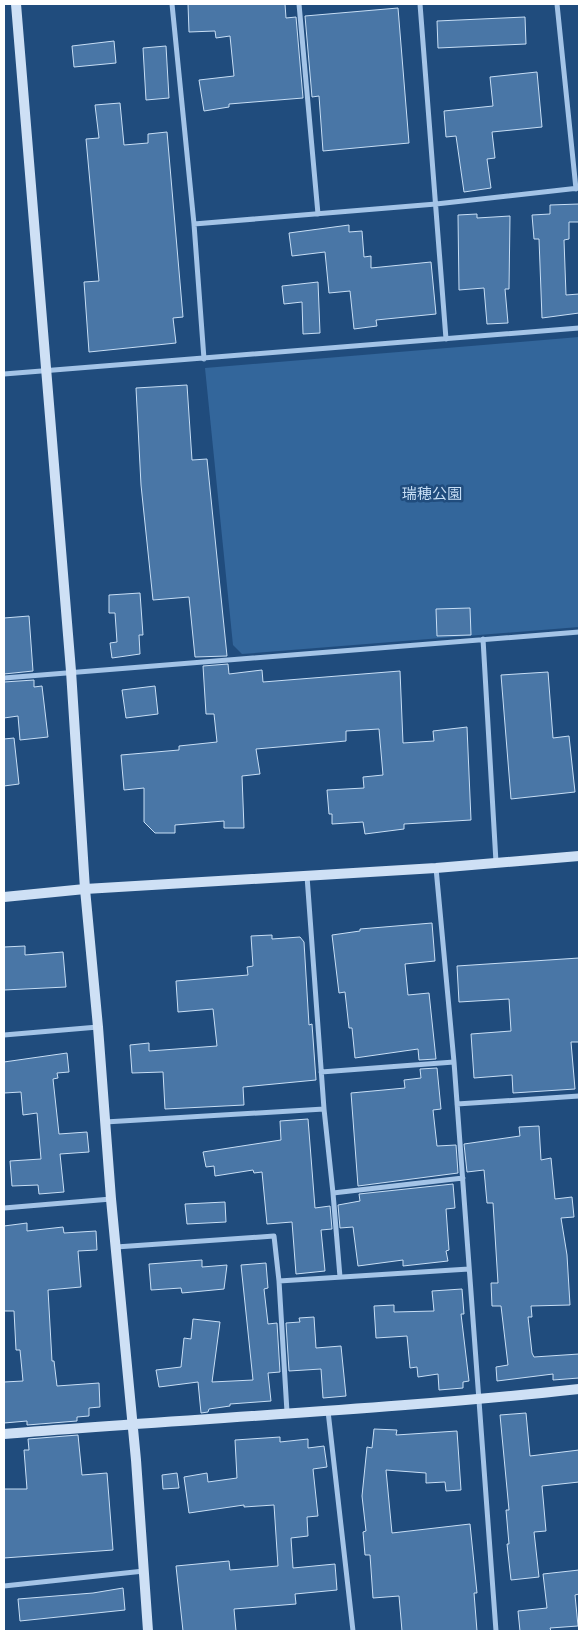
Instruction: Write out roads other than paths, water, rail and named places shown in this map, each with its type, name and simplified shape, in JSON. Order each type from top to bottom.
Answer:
[{"type":"street","points":[[16,4],[71,671],[85,889],[132,1423],[148,1631]]},
{"type":"street","points":[[172,4],[194,224],[204,359]]},
{"type":"street","points":[[299,4],[318,214]]},
{"type":"street","points":[[420,4],[446,339]]},
{"type":"street","points":[[194,224],[436,204],[577,188],[557,4]]},
{"type":"street","points":[[4,374],[579,328]]},
{"type":"street","points":[[4,678],[71,671],[579,632]]},
{"type":"street","points":[[483,640],[496,862]]},
{"type":"street","points":[[4,897],[85,889],[436,868],[579,856]]},
{"type":"street","points":[[436,868],[454,1062],[496,1631]]},
{"type":"street","points":[[307,876],[321,1072],[340,1277]]},
{"type":"street","points":[[4,1035],[98,1027]]},
{"type":"street","points":[[321,1072],[454,1062]]},
{"type":"street","points":[[457,1104],[579,1096],[579,1100]]},
{"type":"street","points":[[105,1122],[324,1108]]},
{"type":"street","points":[[333,1193],[462,1178]]},
{"type":"street","points":[[4,1208],[111,1199]]},
{"type":"street","points":[[116,1247],[274,1236],[287,1412]]},
{"type":"street","points":[[278,1280],[469,1269]]},
{"type":"street","points":[[4,1434],[132,1423],[478,1400],[579,1389]]},
{"type":"street","points":[[328,1410],[352,1631]]},
{"type":"street","points":[[4,1586],[144,1571]]},
{"type":"park label","name":"瑞穂公園","points":[[432,494]]}]
